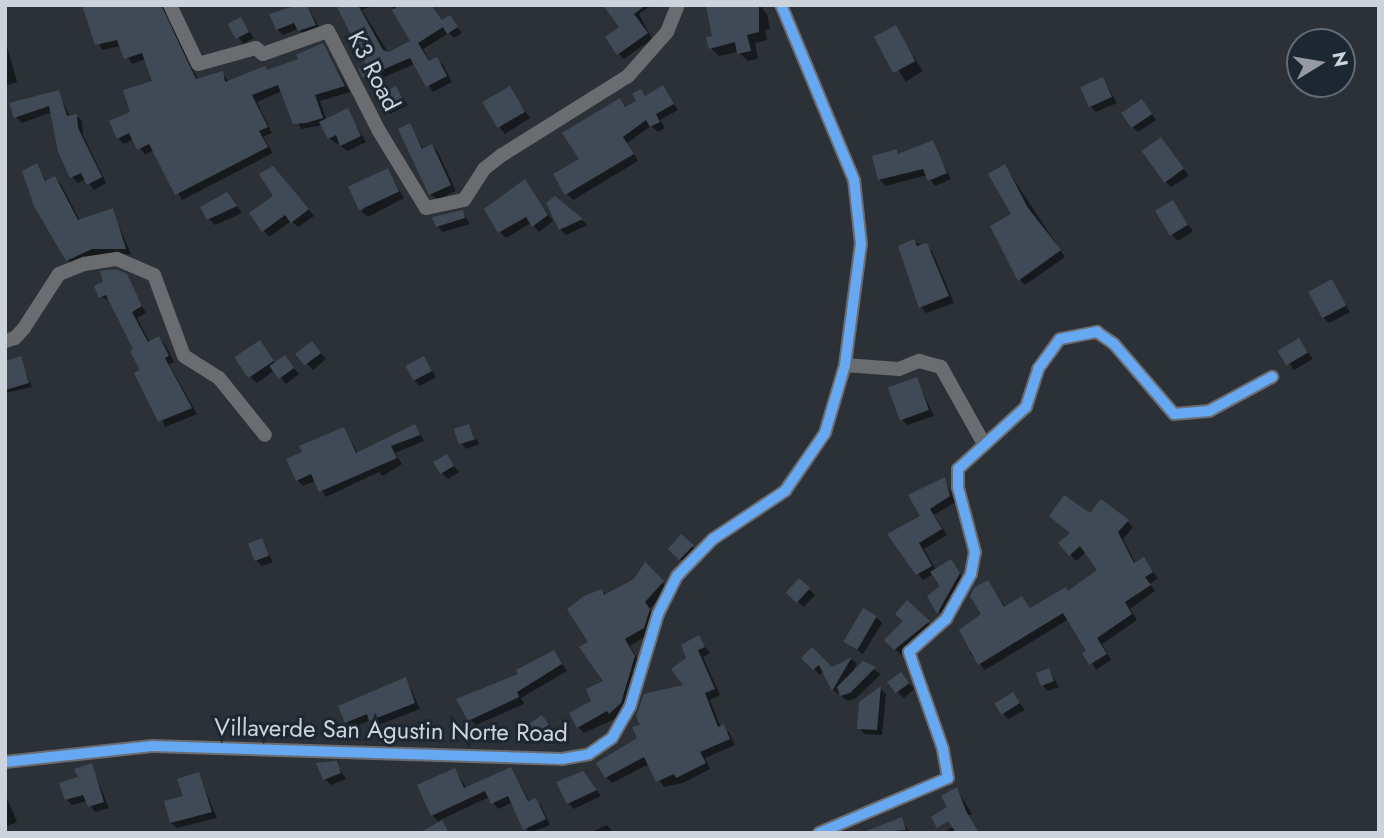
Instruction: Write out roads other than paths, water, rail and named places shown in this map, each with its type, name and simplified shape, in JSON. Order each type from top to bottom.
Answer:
[{"type":"street","name":"K3 Road","points":[[170,5],[198,64],[256,48],[263,54],[328,31],[420,203],[435,208],[464,200],[484,169],[502,155],[628,76],[667,32],[678,5]]},
{"type":"street","name":"Villaverde San Agustin Norte Road","points":[[5,762],[152,746],[562,759],[589,754],[612,738],[624,719],[644,669],[658,614],[677,576],[721,532],[785,491],[825,433],[845,365],[861,244],[854,180],[781,5]]},
{"type":"street","points":[[5,341],[15,338],[24,328],[59,274],[84,264],[117,259],[154,275],[184,356],[219,378],[265,435]]},
{"type":"street","points":[[819,833],[948,778],[948,764],[909,652],[946,619],[971,575],[975,552],[958,486],[958,469],[1026,407],[1038,369],[1060,339],[1076,333],[1097,331],[1114,344],[1174,414],[1209,411],[1272,377]]},
{"type":"street","points":[[845,365],[900,369],[919,360],[941,367],[984,444]]}]
